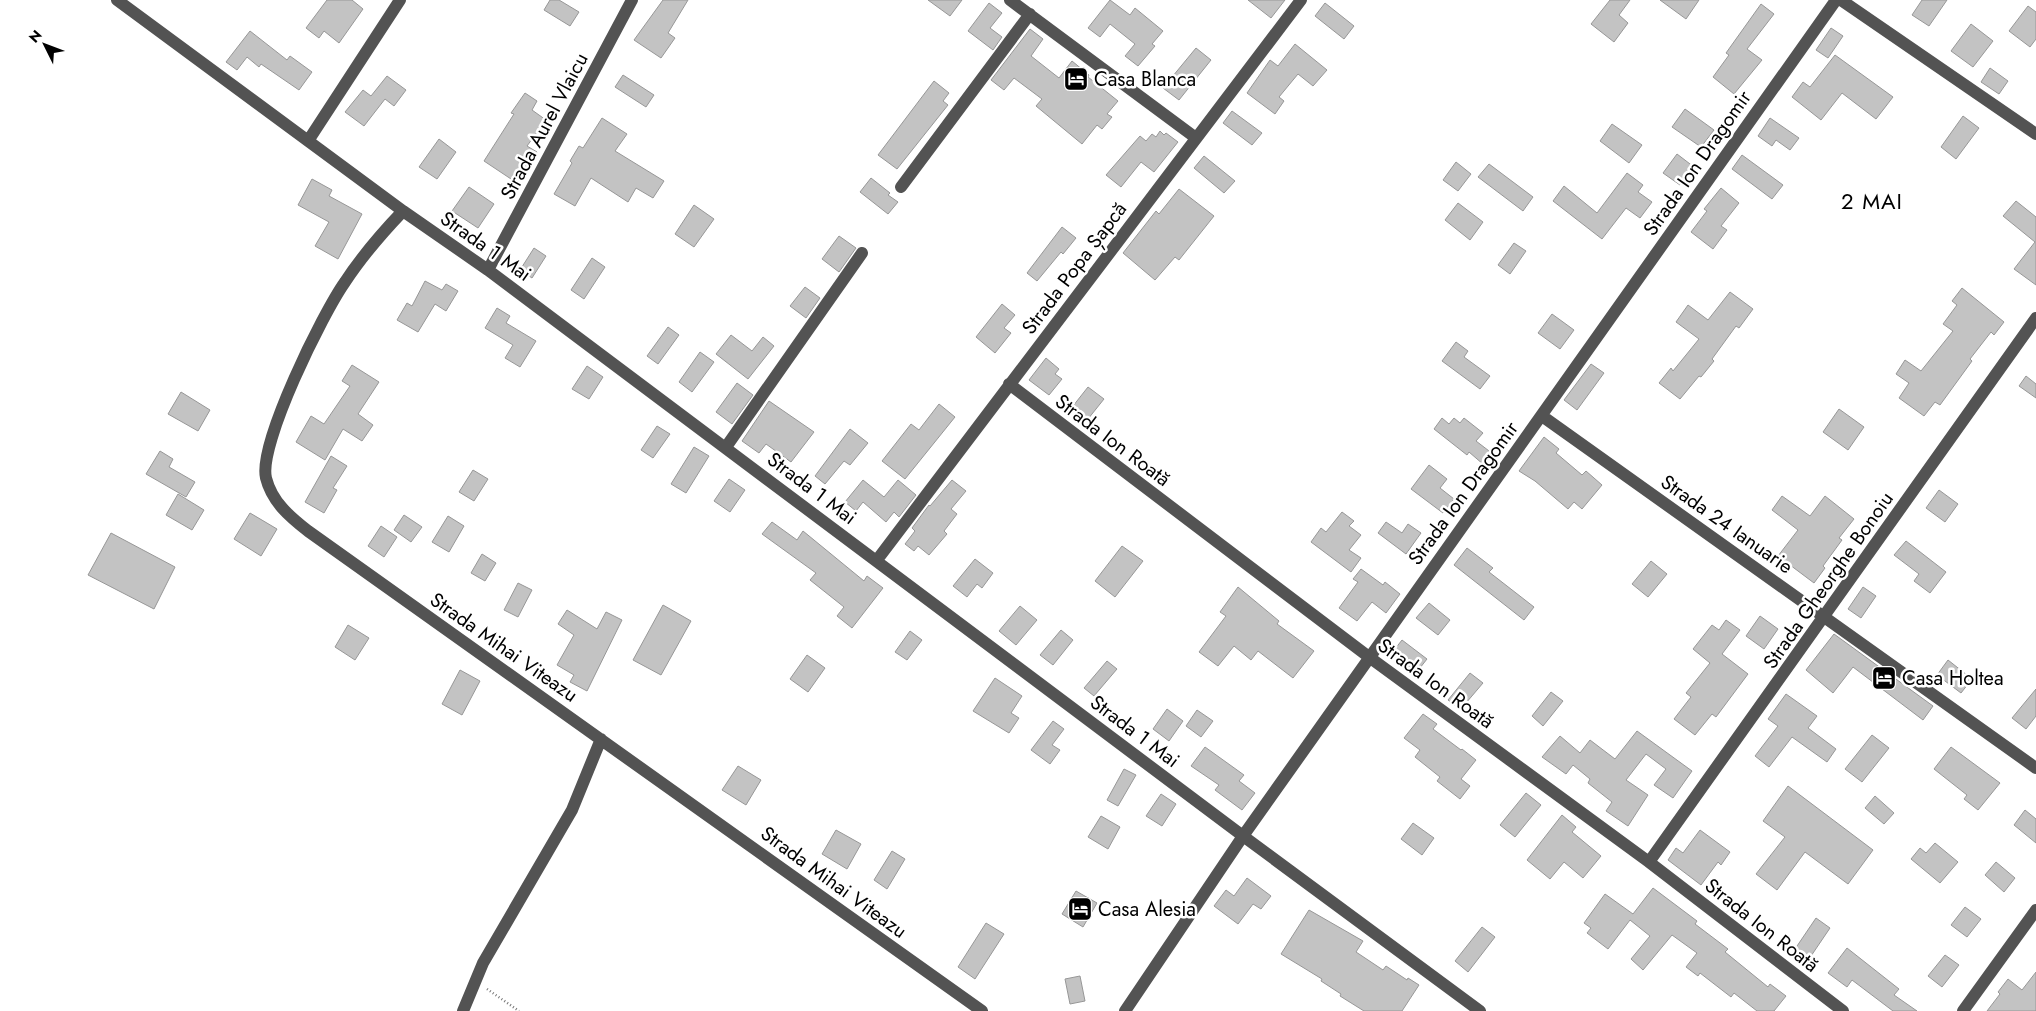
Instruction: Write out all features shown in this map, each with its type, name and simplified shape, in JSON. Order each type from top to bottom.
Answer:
[{"type":"street","name":"Strada 1 Mai","points":[[117,0],[134,5],[308,141],[403,211],[488,270],[1243,836],[1480,1011]]},
{"type":"street","points":[[308,141],[400,0]]},
{"type":"street","name":"Strada Aurel Vlaicu","points":[[488,270],[632,0]]},
{"type":"street","points":[[1010,0],[1196,138]]},
{"type":"street","name":"Strada Popa Șapcă","points":[[877,560],[1301,0]]},
{"type":"street","name":"Strada Ion Dragomir","points":[[1125,1011],[1243,836],[1836,0]]},
{"type":"street","points":[[1841,0],[2036,134]]},
{"type":"street","points":[[901,187],[1030,14]]},
{"type":"street","name":"Strada Mihai Viteazu","points":[[403,211],[371,245],[344,283],[316,333],[280,415],[268,453],[266,477],[271,490],[283,509],[308,531],[982,1011]]},
{"type":"street","points":[[726,448],[862,253]]},
{"type":"street","name":"Strada Gheorghe Bonoiu","points":[[1649,862],[2036,318]]},
{"type":"street","name":"Strada Ion Roată","points":[[1009,384],[1369,657],[1649,862],[1843,1011]]},
{"type":"street","name":"Strada 24 Ianuarie","points":[[1542,416],[2036,768]]},
{"type":"street","points":[[463,1011],[482,963],[572,810],[601,739]]},
{"type":"street","points":[[1963,1011],[2036,910]]},
{"type":"path","points":[[475,981],[518,1011]]},
{"type":"building","points":[[327,0],[352,0],[363,9],[339,43],[324,31],[319,38],[306,28]]},
{"type":"building","points":[[550,0],[559,0],[579,12],[570,26],[544,10]]},
{"type":"building","points":[[663,0],[688,0],[668,33],[675,38],[661,58],[634,40]]},
{"type":"building","points":[[928,0],[962,0],[950,16]]},
{"type":"building","points":[[1110,0],[1130,15],[1135,8],[1163,31],[1152,44],[1155,46],[1138,66],[1125,56],[1135,44],[1110,24],[1100,37],[1088,28]]},
{"type":"building","points":[[1248,0],[1285,0],[1271,18]]},
{"type":"building","points":[[1610,0],[1630,0],[1619,15],[1628,23],[1614,42],[1591,24]]},
{"type":"building","points":[[1660,0],[1699,0],[1686,19]]},
{"type":"building","points":[[1922,0],[1947,0],[1929,26],[1912,15]]},
{"type":"building","points":[[989,3],[1002,13],[990,28],[1002,37],[993,50],[968,31]]},
{"type":"building","points":[[1325,3],[1354,26],[1344,39],[1315,16]]},
{"type":"building","points":[[1761,4],[1774,14],[1747,49],[1762,60],[1734,94],[1713,77],[1729,55],[1726,53]]},
{"type":"building","points":[[2028,6],[2036,12],[2036,39],[2030,47],[2009,31]]},
{"type":"building","points":[[1971,24],[1993,41],[1973,67],[1951,51]]},
{"type":"building","points":[[1831,28],[1843,36],[1828,58],[1816,50]]},
{"type":"building","points":[[1030,29],[1043,39],[1031,56],[1059,78],[1072,61],[1089,75],[1088,77],[1118,101],[1107,114],[1112,117],[1102,129],[1097,125],[1082,144],[1036,106],[1042,99],[1014,78],[1004,90],[991,80]]},
{"type":"building","points":[[250,31],[287,60],[290,56],[312,72],[299,90],[261,64],[259,67],[247,57],[237,70],[226,62]]},
{"type":"building","points":[[1295,44],[1327,70],[1313,86],[1298,74],[1279,97],[1284,101],[1275,114],[1247,93],[1270,60],[1278,66]]},
{"type":"building","points":[[1196,48],[1211,60],[1179,100],[1163,88]]},
{"type":"building","points":[[1835,55],[1893,97],[1876,119],[1842,93],[1821,120],[1792,97],[1803,82],[1810,87]]},
{"type":"building","points":[[1990,68],[2008,81],[1999,94],[1981,82]]},
{"type":"building","points":[[623,75],[654,95],[646,107],[615,87]]},
{"type":"building","points":[[387,76],[406,90],[394,106],[385,99],[364,126],[345,112],[363,90],[371,96]]},
{"type":"building","points":[[934,81],[949,93],[943,101],[948,105],[897,169],[878,155]]},
{"type":"building","points":[[525,93],[537,101],[532,110],[546,120],[527,146],[537,152],[517,183],[484,161],[514,114],[511,113]]},
{"type":"building","points":[[1685,109],[1714,130],[1701,147],[1672,127]]},
{"type":"building","points":[[1232,111],[1262,133],[1252,145],[1223,123]]},
{"type":"building","points":[[1963,116],[1979,128],[1956,159],[1941,147]]},
{"type":"building","points":[[602,118],[627,134],[615,151],[664,181],[653,198],[636,188],[628,202],[591,178],[575,206],[554,194],[572,163],[570,161],[579,146],[583,148]]},
{"type":"building","points":[[1770,118],[1799,138],[1790,150],[1776,140],[1772,146],[1758,136]]},
{"type":"building","points":[[1612,124],[1642,145],[1629,163],[1600,141]]},
{"type":"building","points":[[1160,131],[1178,142],[1154,172],[1141,162],[1121,187],[1106,175],[1140,136],[1146,141],[1152,134],[1156,137]]},
{"type":"building","points":[[439,139],[456,152],[437,179],[419,167]]},
{"type":"building","points":[[1677,154],[1694,167],[1680,185],[1663,173]]},
{"type":"building","points":[[1742,155],[1783,185],[1772,199],[1732,169]]},
{"type":"building","points":[[1204,156],[1235,181],[1224,193],[1194,168]]},
{"type":"building","points":[[1456,162],[1471,174],[1458,191],[1443,180]]},
{"type":"building","points":[[1489,164],[1533,197],[1523,211],[1478,177]]},
{"type":"building","points":[[1627,173],[1643,185],[1638,192],[1652,202],[1640,218],[1626,208],[1602,239],[1553,201],[1564,186],[1597,213]]},
{"type":"building","points":[[871,178],[898,202],[888,214],[860,192]]},
{"type":"building","points":[[312,179],[332,190],[329,196],[362,214],[338,259],[315,246],[329,222],[298,205]]},
{"type":"building","points":[[469,187],[494,204],[478,228],[452,211]]},
{"type":"building","points":[[1721,188],[1739,203],[1721,226],[1727,230],[1713,249],[1691,232],[1707,211],[1704,209]]},
{"type":"building","points":[[1179,189],[1214,216],[1179,260],[1175,257],[1155,280],[1123,253],[1156,211],[1159,214]]},
{"type":"building","points":[[2016,201],[2036,217],[2036,285],[2014,269],[2035,242],[2003,216]]},
{"type":"building","points":[[1458,203],[1483,222],[1470,240],[1445,220]]},
{"type":"building","points":[[694,205],[714,219],[694,247],[675,234]]},
{"type":"building","points":[[1062,227],[1076,238],[1063,254],[1061,252],[1037,281],[1027,273]]},
{"type":"building","points":[[839,236],[856,248],[839,272],[822,259]]},
{"type":"building","points":[[1514,243],[1526,251],[1510,274],[1498,265]]},
{"type":"building","points":[[534,248],[546,256],[532,278],[520,270]]},
{"type":"building","points":[[592,258],[605,267],[584,299],[571,290]]},
{"type":"building","points":[[425,281],[442,290],[446,284],[458,291],[446,311],[435,304],[418,332],[397,320],[407,303],[412,306]]},
{"type":"building","points":[[805,287],[820,298],[806,318],[790,306]]},
{"type":"building","points":[[1962,288],[2004,322],[1994,335],[1991,332],[1970,359],[1972,361],[1940,405],[1935,402],[1924,416],[1899,398],[1909,383],[1896,374],[1905,360],[1921,371],[1953,331],[1943,324],[1957,305],[1952,301]]},
{"type":"building","points":[[1730,292],[1753,309],[1739,328],[1736,326],[1712,359],[1714,361],[1680,399],[1659,383],[1671,368],[1673,371],[1699,339],[1676,322],[1688,305],[1708,320]]},
{"type":"building","points":[[1002,304],[1015,315],[1004,328],[1011,333],[995,353],[976,337]]},
{"type":"building","points":[[497,308],[510,316],[506,323],[536,341],[520,367],[505,358],[513,345],[485,328]]},
{"type":"building","points":[[1552,314],[1574,330],[1560,349],[1538,333]]},
{"type":"building","points":[[668,327],[679,335],[658,364],[647,356]]},
{"type":"building","points":[[731,335],[752,351],[763,337],[774,346],[748,379],[716,354]]},
{"type":"building","points":[[1456,342],[1468,351],[1464,357],[1490,376],[1480,389],[1442,361]]},
{"type":"building","points":[[700,352],[714,362],[692,392],[679,382]]},
{"type":"building","points":[[1046,358],[1059,369],[1055,374],[1062,379],[1049,395],[1029,380]]},
{"type":"building","points":[[1591,364],[1604,373],[1577,410],[1564,400]]},
{"type":"building","points":[[352,365],[379,382],[358,414],[373,425],[362,441],[343,429],[325,460],[296,442],[311,416],[324,424],[350,386],[342,381]]},
{"type":"building","points":[[587,366],[603,377],[589,399],[572,389]]},
{"type":"building","points":[[2026,376],[2036,384],[2036,398],[2019,386]]},
{"type":"building","points":[[737,383],[753,395],[732,424],[716,412]]},
{"type":"building","points":[[1088,387],[1104,399],[1088,419],[1073,406]]},
{"type":"building","points":[[181,392],[210,410],[198,431],[168,414]]},
{"type":"building","points":[[769,401],[814,432],[791,462],[766,444],[759,453],[742,441]]},
{"type":"building","points":[[939,404],[955,417],[905,479],[882,461],[911,424],[919,430]]},
{"type":"building","points":[[1839,409],[1864,427],[1848,450],[1823,432]]},
{"type":"building","points":[[1442,418],[1449,424],[1454,418],[1460,423],[1464,418],[1483,433],[1476,441],[1493,454],[1484,465],[1469,452],[1467,455],[1434,429]]},
{"type":"building","points":[[657,426],[670,434],[653,458],[641,450]]},
{"type":"building","points":[[850,429],[868,443],[850,465],[844,461],[825,484],[815,476]]},
{"type":"building","points":[[1544,437],[1559,449],[1556,453],[1582,475],[1586,471],[1602,485],[1582,509],[1574,502],[1568,509],[1535,481],[1519,471]]},
{"type":"building","points":[[694,447],[709,456],[686,493],[671,484]]},
{"type":"building","points":[[160,451],[173,459],[169,467],[195,482],[186,497],[146,474]]},
{"type":"building","points":[[331,456],[347,466],[333,488],[337,490],[324,513],[305,502]]},
{"type":"building","points":[[1429,465],[1447,479],[1440,488],[1454,499],[1443,513],[1411,489]]},
{"type":"building","points":[[473,470],[488,479],[474,501],[459,492]]},
{"type":"building","points":[[729,479],[745,490],[730,512],[714,501]]},
{"type":"building","points":[[863,480],[884,497],[898,480],[916,495],[899,517],[894,512],[886,522],[863,502],[856,511],[845,502]]},
{"type":"building","points":[[952,480],[966,491],[951,509],[957,514],[944,531],[947,534],[929,555],[918,546],[914,551],[905,544],[915,531],[912,528],[929,505]]},
{"type":"building","points":[[1939,490],[1958,504],[1945,522],[1926,508]]},
{"type":"building","points":[[178,494],[204,510],[192,530],[166,515]]},
{"type":"building","points":[[1782,496],[1810,516],[1825,496],[1854,519],[1839,538],[1842,540],[1823,566],[1825,568],[1814,583],[1778,556],[1798,530],[1772,510]]},
{"type":"building","points":[[1342,512],[1354,521],[1349,526],[1361,535],[1349,550],[1361,558],[1351,572],[1311,542],[1321,528],[1326,532]]},
{"type":"building","points":[[250,513],[277,529],[261,556],[234,539]]},
{"type":"building","points":[[404,515],[422,527],[411,542],[394,530]]},
{"type":"building","points":[[448,516],[464,526],[449,552],[432,542]]},
{"type":"building","points":[[772,522],[797,540],[803,531],[864,581],[867,576],[883,588],[852,628],[837,616],[844,607],[810,580],[816,573],[762,534]]},
{"type":"building","points":[[1386,522],[1402,533],[1408,524],[1421,533],[1406,554],[1378,533]]},
{"type":"building","points":[[381,526],[397,537],[384,557],[368,546]]},
{"type":"building","points":[[111,533],[175,567],[154,609],[88,575]]},
{"type":"building","points":[[1906,541],[1946,572],[1930,593],[1914,581],[1919,574],[1894,555]]},
{"type":"building","points":[[1122,546],[1143,561],[1115,597],[1095,581]]},
{"type":"building","points":[[1467,548],[1493,568],[1489,572],[1534,607],[1524,620],[1454,565]]},
{"type":"building","points":[[482,554],[496,563],[485,581],[471,573]]},
{"type":"building","points":[[975,559],[993,573],[982,588],[977,584],[967,597],[953,586]]},
{"type":"building","points":[[1651,561],[1667,574],[1648,597],[1632,584]]},
{"type":"building","points":[[1361,569],[1383,585],[1385,582],[1400,594],[1386,613],[1372,602],[1357,621],[1339,608],[1358,582],[1353,579]]},
{"type":"building","points":[[518,583],[532,590],[518,617],[504,610]]},
{"type":"building","points":[[1238,587],[1279,621],[1277,624],[1314,651],[1293,678],[1258,651],[1251,660],[1234,646],[1218,666],[1199,652],[1226,616],[1220,612]]},
{"type":"building","points":[[1863,587],[1876,596],[1861,618],[1848,609]]},
{"type":"building","points":[[1429,603],[1450,620],[1438,635],[1416,618]]},
{"type":"building","points":[[663,605],[691,621],[661,675],[633,660]]},
{"type":"building","points":[[1020,606],[1037,620],[1016,645],[999,631]]},
{"type":"building","points":[[567,610],[597,629],[606,612],[622,620],[587,691],[570,682],[574,675],[557,665],[574,635],[558,624]]},
{"type":"building","points":[[1760,616],[1778,629],[1764,649],[1746,636]]},
{"type":"building","points":[[1726,620],[1740,630],[1722,654],[1748,674],[1716,717],[1712,714],[1695,735],[1674,719],[1691,697],[1686,693],[1710,663],[1693,649],[1712,625],[1719,630]]},
{"type":"building","points":[[348,625],[369,638],[355,660],[335,647]]},
{"type":"building","points":[[1061,630],[1073,640],[1053,665],[1040,655]]},
{"type":"building","points":[[910,631],[922,640],[907,660],[895,652]]},
{"type":"building","points":[[1834,634],[1933,706],[1923,720],[1853,667],[1833,693],[1806,670]]},
{"type":"building","points":[[1402,640],[1427,659],[1416,673],[1391,654]]},
{"type":"building","points":[[807,655],[825,668],[808,692],[790,679]]},
{"type":"building","points":[[1948,660],[1972,679],[1961,693],[1937,675]]},
{"type":"building","points":[[1107,661],[1117,669],[1094,696],[1084,688]]},
{"type":"building","points":[[460,670],[480,681],[462,715],[442,704]]},
{"type":"building","points":[[1470,673],[1483,683],[1460,710],[1448,700]]},
{"type":"building","points":[[995,678],[1022,696],[1011,713],[1019,718],[1009,733],[973,711]]},
{"type":"building","points":[[2036,689],[2036,716],[2026,729],[2012,718]]},
{"type":"building","points":[[1551,692],[1563,701],[1543,726],[1532,716]]},
{"type":"building","points":[[1786,694],[1817,716],[1808,728],[1836,749],[1827,762],[1792,737],[1769,767],[1755,756],[1778,726],[1768,719]]},
{"type":"building","points":[[1167,709],[1183,721],[1169,741],[1153,729]]},
{"type":"building","points":[[1197,710],[1213,721],[1201,737],[1186,726]]},
{"type":"building","points":[[1423,714],[1437,724],[1433,729],[1476,760],[1461,779],[1470,786],[1460,799],[1437,781],[1440,777],[1415,757],[1420,750],[1404,738]]},
{"type":"building","points":[[1053,721],[1064,729],[1052,745],[1060,750],[1050,764],[1031,750]]},
{"type":"building","points":[[1637,731],[1692,771],[1673,798],[1654,785],[1666,769],[1646,754],[1626,780],[1648,795],[1628,826],[1606,811],[1612,802],[1588,783],[1590,779],[1573,765],[1566,774],[1542,757],[1560,736],[1580,753],[1590,740],[1615,759]]},
{"type":"building","points":[[1872,735],[1889,748],[1862,782],[1845,769]]},
{"type":"building","points":[[1205,747],[1244,775],[1239,781],[1255,793],[1242,810],[1215,790],[1219,785],[1191,766]]},
{"type":"building","points":[[1951,747],[2000,783],[1978,810],[1964,799],[1967,795],[1934,769]]},
{"type":"building","points":[[738,766],[761,780],[746,805],[722,790]]},
{"type":"building","points":[[1124,769],[1136,775],[1118,806],[1107,800]]},
{"type":"building","points":[[1788,786],[1873,850],[1848,884],[1805,852],[1777,890],[1756,874],[1785,837],[1763,821]]},
{"type":"building","points":[[1526,793],[1541,805],[1515,837],[1500,825]]},
{"type":"building","points":[[1161,794],[1176,804],[1162,826],[1146,816]]},
{"type":"building","points":[[1875,796],[1894,813],[1884,824],[1865,808]]},
{"type":"building","points":[[2025,810],[2036,819],[2036,843],[2014,825]]},
{"type":"building","points":[[1562,815],[1576,827],[1572,832],[1601,856],[1583,878],[1564,862],[1550,879],[1527,860]]},
{"type":"building","points":[[1101,816],[1120,827],[1108,849],[1088,837]]},
{"type":"building","points":[[1413,823],[1434,838],[1422,855],[1401,839]]},
{"type":"building","points":[[836,830],[861,844],[847,869],[822,854]]},
{"type":"building","points":[[1700,830],[1730,852],[1721,865],[1718,862],[1701,885],[1668,860],[1676,848],[1683,853]]},
{"type":"building","points":[[1935,843],[1958,862],[1940,883],[1911,859],[1920,848],[1926,853]]},
{"type":"building","points":[[892,851],[905,859],[887,889],[874,880]]},
{"type":"building","points":[[1996,862],[2015,878],[2004,892],[1985,875]]},
{"type":"building","points":[[1247,878],[1271,896],[1261,909],[1253,904],[1238,924],[1214,906],[1226,890],[1234,896]]},
{"type":"building","points":[[1653,888],[1697,921],[1695,924],[1728,949],[1725,952],[1768,987],[1770,984],[1786,996],[1774,1011],[1757,1011],[1734,993],[1731,997],[1700,973],[1698,976],[1686,967],[1697,953],[1672,935],[1643,970],[1631,959],[1650,936],[1630,920],[1608,949],[1587,933],[1591,928],[1584,923],[1605,894],[1633,914]]},
{"type":"building","name":"Casa Alesia","points":[[1076,891],[1097,903],[1083,927],[1062,914]]},
{"type":"building","points":[[1965,907],[1981,919],[1967,937],[1951,925]]},
{"type":"building","points":[[1309,910],[1363,941],[1356,952],[1383,970],[1386,966],[1407,980],[1408,978],[1419,985],[1402,1011],[1364,1011],[1340,996],[1341,994],[1321,981],[1322,979],[1281,954]]},
{"type":"building","points":[[1816,918],[1830,928],[1809,959],[1795,949]]},
{"type":"building","points":[[986,923],[1004,934],[975,979],[958,967]]},
{"type":"building","points":[[1482,927],[1495,937],[1468,972],[1455,961]]},
{"type":"building","points":[[1847,948],[1899,989],[1894,995],[1917,1011],[1893,1011],[1852,980],[1847,987],[1828,973]]},
{"type":"building","points":[[1945,955],[1959,965],[1942,987],[1928,976]]},
{"type":"building","points":[[2036,972],[2036,1011],[1987,1011],[2000,994],[1998,992],[2008,979],[2022,990]]},
{"type":"building","points":[[1080,976],[1085,1001],[1070,1004],[1065,979]]},
{"type":"place","name":"Casa Blanca","points":[[1076,79]]},
{"type":"place","name":"Casa Holtea","points":[[1884,678]]},
{"type":"place","name":"Casa Alesia","points":[[1080,909]]},
{"type":"district","name":"2 MAI","points":[[1872,201]]}]
